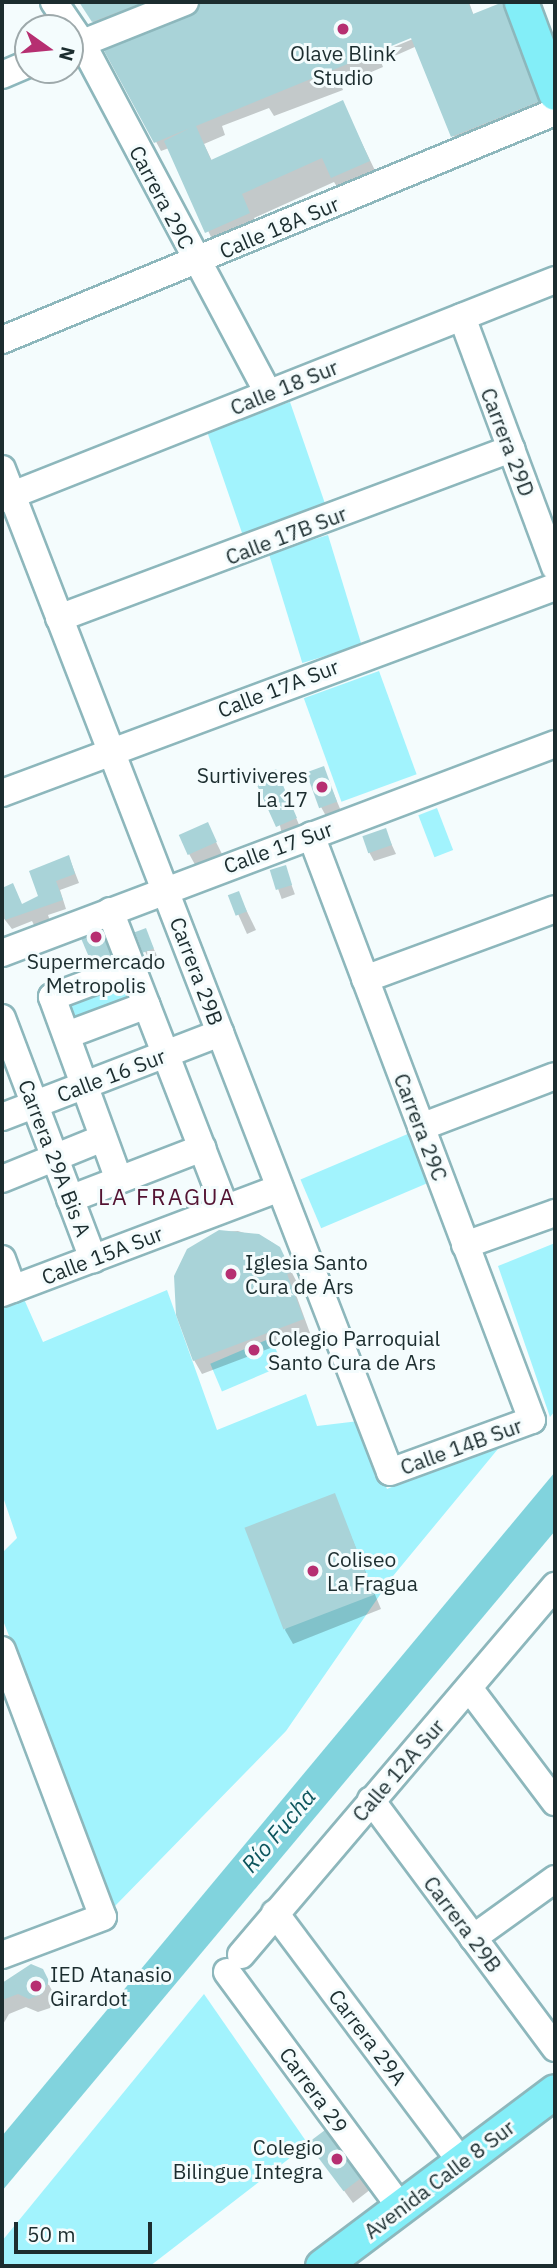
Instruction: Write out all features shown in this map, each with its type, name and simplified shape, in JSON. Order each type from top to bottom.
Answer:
[{"type":"main road","points":[[521,2],[555,93]]},
{"type":"main road","name":"Avenida Calle 8 Sur","points":[[322,2266],[555,2091]]},
{"type":"street","points":[[84,42],[185,2]]},
{"type":"street","name":"Carrera 29C","points":[[84,59],[268,393]]},
{"type":"street","name":"Calle 18A Sur","points":[[2,340],[555,112]]},
{"type":"street","name":"Calle 18 Sur","points":[[7,497],[555,280]]},
{"type":"street","name":"Carrera 29D","points":[[462,317],[555,567]]},
{"type":"street","name":"Calle 17B Sur","points":[[59,618],[511,449]]},
{"type":"street","name":"Carrera 29B","points":[[2,470],[7,497],[112,751],[390,1472]]},
{"type":"street","name":"Calle 17A Sur","points":[[2,793],[555,587]]},
{"type":"street","name":"Calle 17 Sur","points":[[2,953],[555,744]]},
{"type":"street","name":"Carrera 29C","points":[[311,835],[532,1420]]},
{"type":"street","points":[[365,979],[555,909]]},
{"type":"street","points":[[110,911],[225,1208]]},
{"type":"street","points":[[119,1180],[52,997],[132,967]]},
{"type":"street","points":[[67,1035],[147,1005]]},
{"type":"street","name":"Carrera 29A Bis A","points":[[2,1018],[93,1259]]},
{"type":"street","name":"Calle 16 Sur","points":[[2,1117],[220,1032]]},
{"type":"street","points":[[421,1126],[555,1076]]},
{"type":"street","points":[[2,1179],[103,1138]]},
{"type":"street","points":[[70,1199],[202,1148]]},
{"type":"street","name":"Calle 15A Sur","points":[[7,1291],[280,1188]]},
{"type":"street","points":[[465,1245],[555,1213]]},
{"type":"street","points":[[2,1259],[7,1291]]},
{"type":"street","name":"Calle 14B Sur","points":[[390,1472],[532,1420]]},
{"type":"street","name":"Calle 12A Sur","points":[[234,1963],[555,1586]]},
{"type":"street","points":[[2,1650],[103,1917],[2,1955]]},
{"type":"street","points":[[469,1688],[555,1802]]},
{"type":"street","name":"Carrera 29B","points":[[371,1800],[555,2048]]},
{"type":"street","points":[[473,1938],[555,1880]]},
{"type":"street","name":"Carrera 29A","points":[[275,1913],[461,2162]]},
{"type":"street","name":"Carrera 29","points":[[234,1963],[400,2207]]},
{"type":"shaded area","points":[[290,402],[325,505],[242,534],[207,431]]},
{"type":"shaded area","points":[[328,535],[362,645],[302,663],[269,553]]},
{"type":"shaded area","points":[[379,671],[417,774],[341,802],[304,698]]},
{"type":"shaded area","points":[[437,808],[453,850],[434,857],[418,815]]},
{"type":"shaded area","points":[[131,970],[144,1004],[66,1033],[54,1000]]},
{"type":"shaded area","points":[[410,1133],[431,1182],[321,1228],[300,1179]]},
{"type":"shaded area","points":[[555,1243],[555,1411],[550,1417],[498,1266]]},
{"type":"shaded area","points":[[167,1290],[217,1430],[306,1394],[317,1426],[359,1421],[387,1489],[507,1438],[393,1576],[286,1731],[115,1906],[2,1618],[2,1553],[17,1538],[2,1494],[2,1307],[24,1299],[43,1342]]},
{"type":"shaded area","points":[[271,1338],[283,1366],[222,1391],[210,1364]]},
{"type":"shaded area","points":[[204,1994],[308,2144],[150,2266],[2,2266],[2,2241]]},
{"type":"water","name":"Río Fucha","points":[[555,1472],[555,1531],[2,2191],[2,2136]]},
{"type":"building","points":[[79,2],[144,2],[92,22]]},
{"type":"building","points":[[204,2],[468,2],[473,14],[503,2],[540,101],[451,137],[411,38],[196,126],[211,160],[343,100],[370,161],[331,178],[322,158],[242,194],[250,213],[205,233],[164,141],[190,128],[154,143],[102,47]]},
{"type":"building","name":"Surtiviveres La 17","points":[[324,766],[337,802],[319,808],[306,772]]},
{"type":"building","points":[[276,769],[297,818],[276,827],[257,785],[269,781],[266,773]]},
{"type":"building","points":[[208,822],[217,842],[188,855],[179,835]]},
{"type":"building","points":[[386,828],[392,845],[368,853],[362,836]]},
{"type":"building","points":[[69,855],[75,874],[56,881],[63,900],[5,920],[2,888],[13,883],[22,904],[38,896],[29,871]]},
{"type":"building","points":[[286,865],[292,885],[276,890],[270,870]]},
{"type":"building","points":[[239,891],[247,912],[236,916],[228,895]]},
{"type":"building","points":[[113,924],[129,962],[97,975],[81,938]]},
{"type":"building","points":[[146,928],[154,949],[143,953],[135,932]]},
{"type":"building","points":[[219,1230],[259,1234],[280,1247],[292,1272],[287,1274],[304,1319],[193,1361],[176,1315],[174,1276],[187,1249]]},
{"type":"building","name":"Coliseo La Fragua","points":[[335,1493],[374,1595],[284,1630],[244,1528]]},
{"type":"building","points":[[31,1964],[43,1969],[49,1981],[42,1994],[29,1999],[18,1994],[2,2000],[2,1983]]},
{"type":"building","name":"Colegio Bilingue Integra","points":[[329,2127],[365,2175],[344,2191],[307,2143]]},
{"type":"place","name":"Olave Blink Studio","points":[[343,29]]},
{"type":"place","name":"Surtiviveres La 17","points":[[322,787]]},
{"type":"place","name":"Supermercado Metropolis","points":[[96,937]]},
{"type":"place","name":"Iglesia Santo Cura de Ars","points":[[231,1274]]},
{"type":"place","name":"Colegio Parroquial Santo Cura de Ars","points":[[254,1350]]},
{"type":"place","name":"Coliseo La Fragua","points":[[313,1571]]},
{"type":"place","name":"IED Atanasio Girardot","points":[[36,1986]]},
{"type":"place","name":"Colegio Bilingue Integra","points":[[337,2159]]},
{"type":"district","name":"LA FRAGUA","points":[[167,1196]]}]
